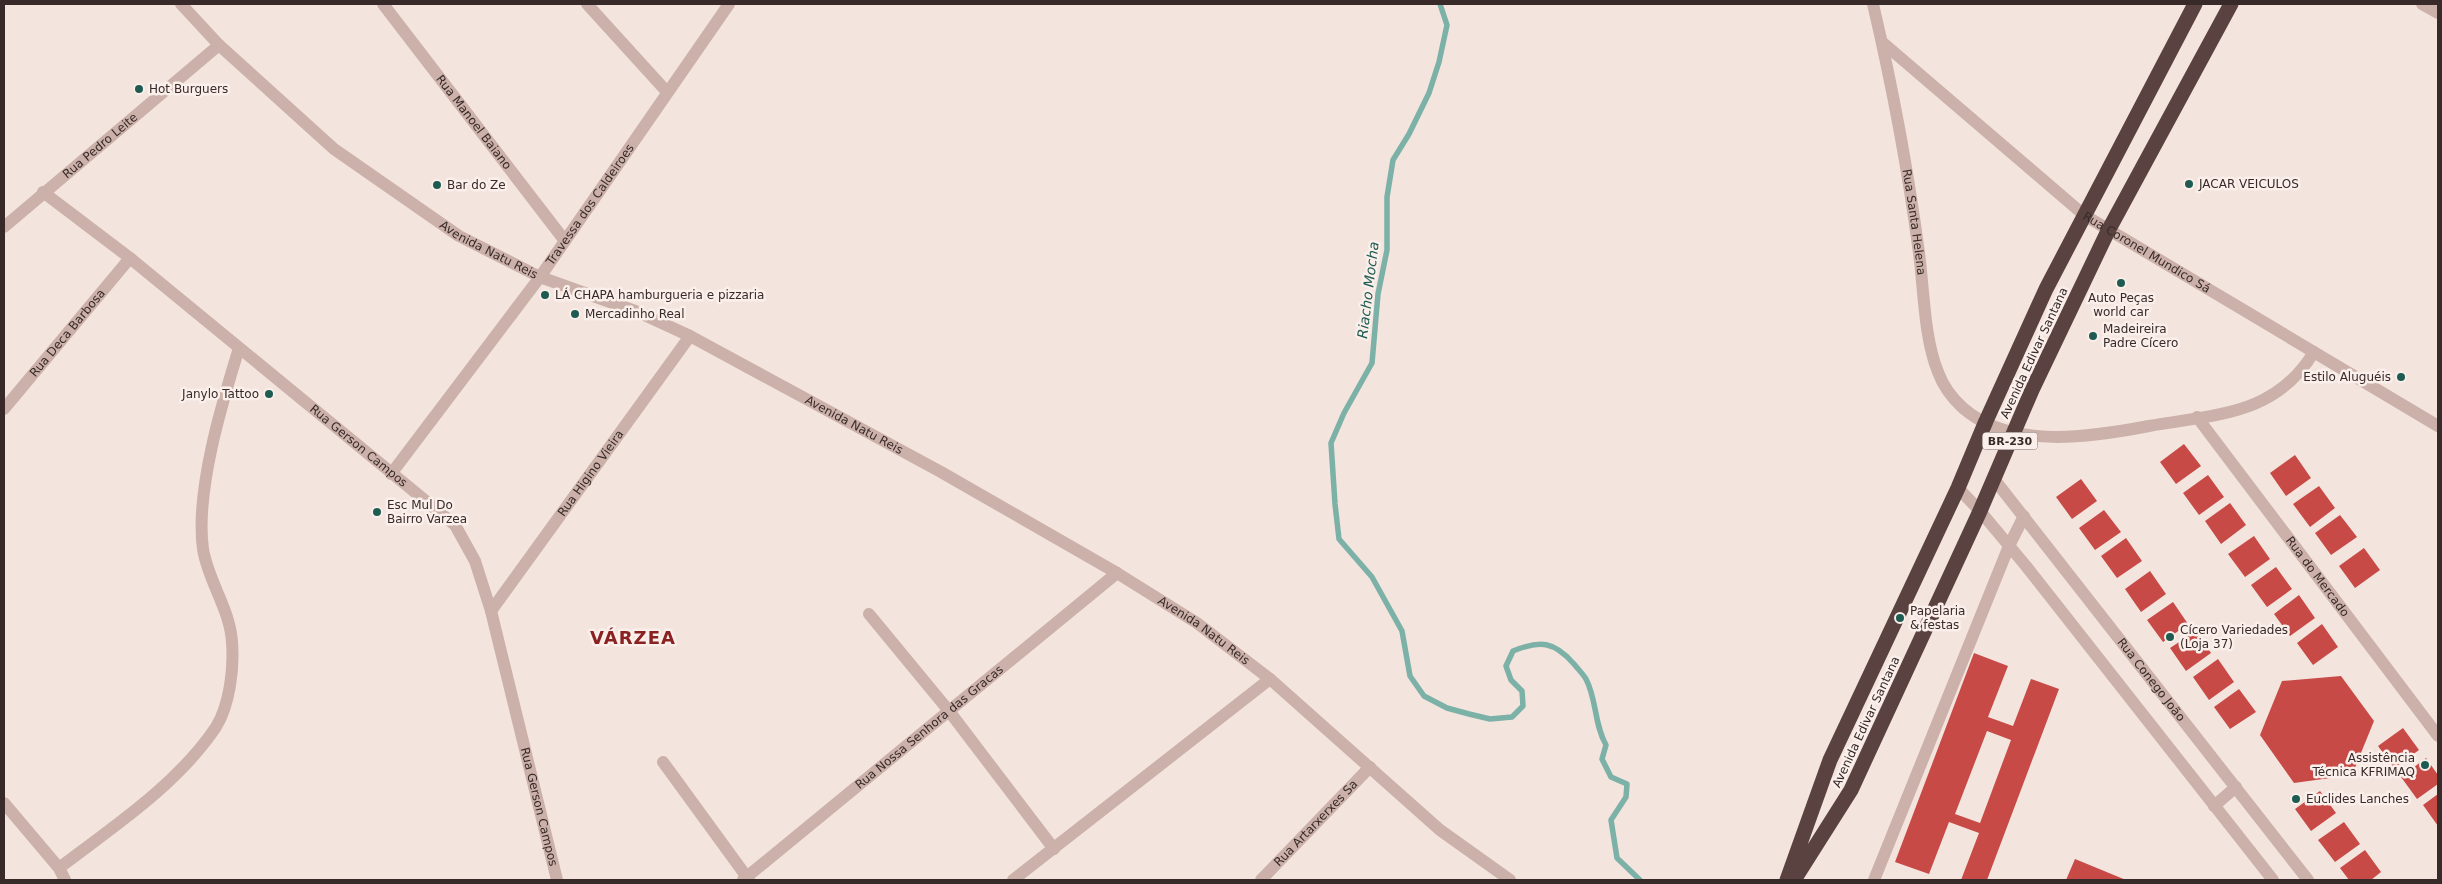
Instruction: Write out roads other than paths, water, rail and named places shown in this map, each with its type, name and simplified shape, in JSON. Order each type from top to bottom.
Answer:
[{"type":"highway","name":"Avenida Edivar Santana","points":[[1787,880],[1830,760],[1958,488],[2046,289],[2195,4]]},
{"type":"highway","name":"Avenida Edivar Santana","points":[[1794,880],[1851,790],[1980,511],[2013,433],[2108,231],[2231,4]]},
{"type":"street","name":"Avenida Natu Reis","points":[[181,4],[219,45],[334,149],[459,236],[540,277],[638,312],[690,336],[941,472],[1117,573],[1197,623],[1270,679],[1440,830],[1510,880]]},
{"type":"street","name":"Rua Manoel Baiano","points":[[383,4],[565,241]]},
{"type":"street","points":[[587,4],[667,92]]},
{"type":"street","name":"Travessa dos Caldeiroes","points":[[391,474],[540,277],[729,4]]},
{"type":"street","name":"Rua Santa Helena","points":[[1873,4],[1911,195],[1930,340],[1938,371],[1949,392],[1964,409],[2013,433],[2046,438],[2127,430],[2252,407],[2273,396],[2288,385],[2304,368],[2314,352]]},
{"type":"street","points":[[2422,4],[2438,13]]},
{"type":"street","name":"Rua Coronel Mundico Sá","points":[[1882,42],[2084,215],[2438,426]]},
{"type":"street","name":"Rua Pedro Leite","points":[[4,227],[43,192],[219,45]]},
{"type":"street","name":"Rua Gerson Campos","points":[[43,192],[130,258],[455,525],[475,561],[491,611],[557,880]]},
{"type":"street","name":"Rua Deca Barbosa","points":[[4,409],[130,258]]},
{"type":"street","name":"Rua Higino Vieira","points":[[491,611],[690,336]]},
{"type":"street","points":[[58,868],[138,808],[183,766],[216,726],[228,695],[232,670],[232,641],[226,610],[203,550],[201,518],[214,442],[225,394],[239,348]]},
{"type":"street","name":"Rua do Mercado","points":[[2197,417],[2438,736]]},
{"type":"street","name":"Rua Conego João","points":[[1994,479],[2308,880]]},
{"type":"street","points":[[1958,488],[2009,546],[2273,880]]},
{"type":"street","points":[[1874,880],[2009,546],[2024,516]]},
{"type":"street","name":"Rua Nossa Senhora das Gracas","points":[[746,879],[1117,573]]},
{"type":"street","points":[[869,614],[949,711],[1054,849]]},
{"type":"street","points":[[1013,880],[1270,679]]},
{"type":"street","points":[[663,762],[746,879]]},
{"type":"street","name":"Rua Artarxerxes Sa","points":[[1261,880],[1370,766]]},
{"type":"street","points":[[2214,806],[2236,787]]},
{"type":"street","points":[[4,803],[58,868],[65,880]]},
{"type":"waterway","name":"Riacho Mocha","points":[[1440,4],[1447,25],[1439,62],[1429,93],[1409,134],[1393,160],[1387,197],[1387,250],[1378,294],[1372,363],[1344,413],[1331,443],[1339,539],[1372,577],[1402,631],[1410,676],[1424,696],[1447,708],[1490,719],[1512,717],[1523,706],[1522,691],[1511,680],[1506,666],[1513,651],[1539,644],[1553,647],[1567,656],[1586,679],[1590,687],[1599,729],[1606,745],[1602,759],[1611,777],[1627,784],[1626,797],[1611,820],[1617,858],[1640,880]]},
{"type":"place","name":"Hot Burguers","points":[[139,89]]},
{"type":"place","name":"JACAR VEICULOS","points":[[2189,184]]},
{"type":"place","name":"Bar do Ze","points":[[437,185]]},
{"type":"place","name":"Auto Peças world car","points":[[2121,283]]},
{"type":"place","name":"LÁ CHAPA hamburgueria e pizzaria","points":[[545,295]]},
{"type":"place","name":"Mercadinho Real","points":[[575,314]]},
{"type":"place","name":"Madeireira Padre Cícero","points":[[2093,336]]},
{"type":"place","name":"Estilo Aluguéis","points":[[2401,377]]},
{"type":"place","name":"Janylo Tattoo","points":[[269,394]]},
{"type":"place","name":"Esc Mul Do Bairro Varzea","points":[[377,512]]},
{"type":"place","name":"Papelaria & festas","points":[[1900,618]]},
{"type":"place","name":"Cícero Variedades (Loja 37)","points":[[2170,637]]},
{"type":"place","name":"Assistência Técnica KFRIMAQ","points":[[2425,765]]},
{"type":"place","name":"Euclides Lanches","points":[[2296,799]]},
{"type":"district","name":"VÁRZEA","points":[[633,638]]}]
